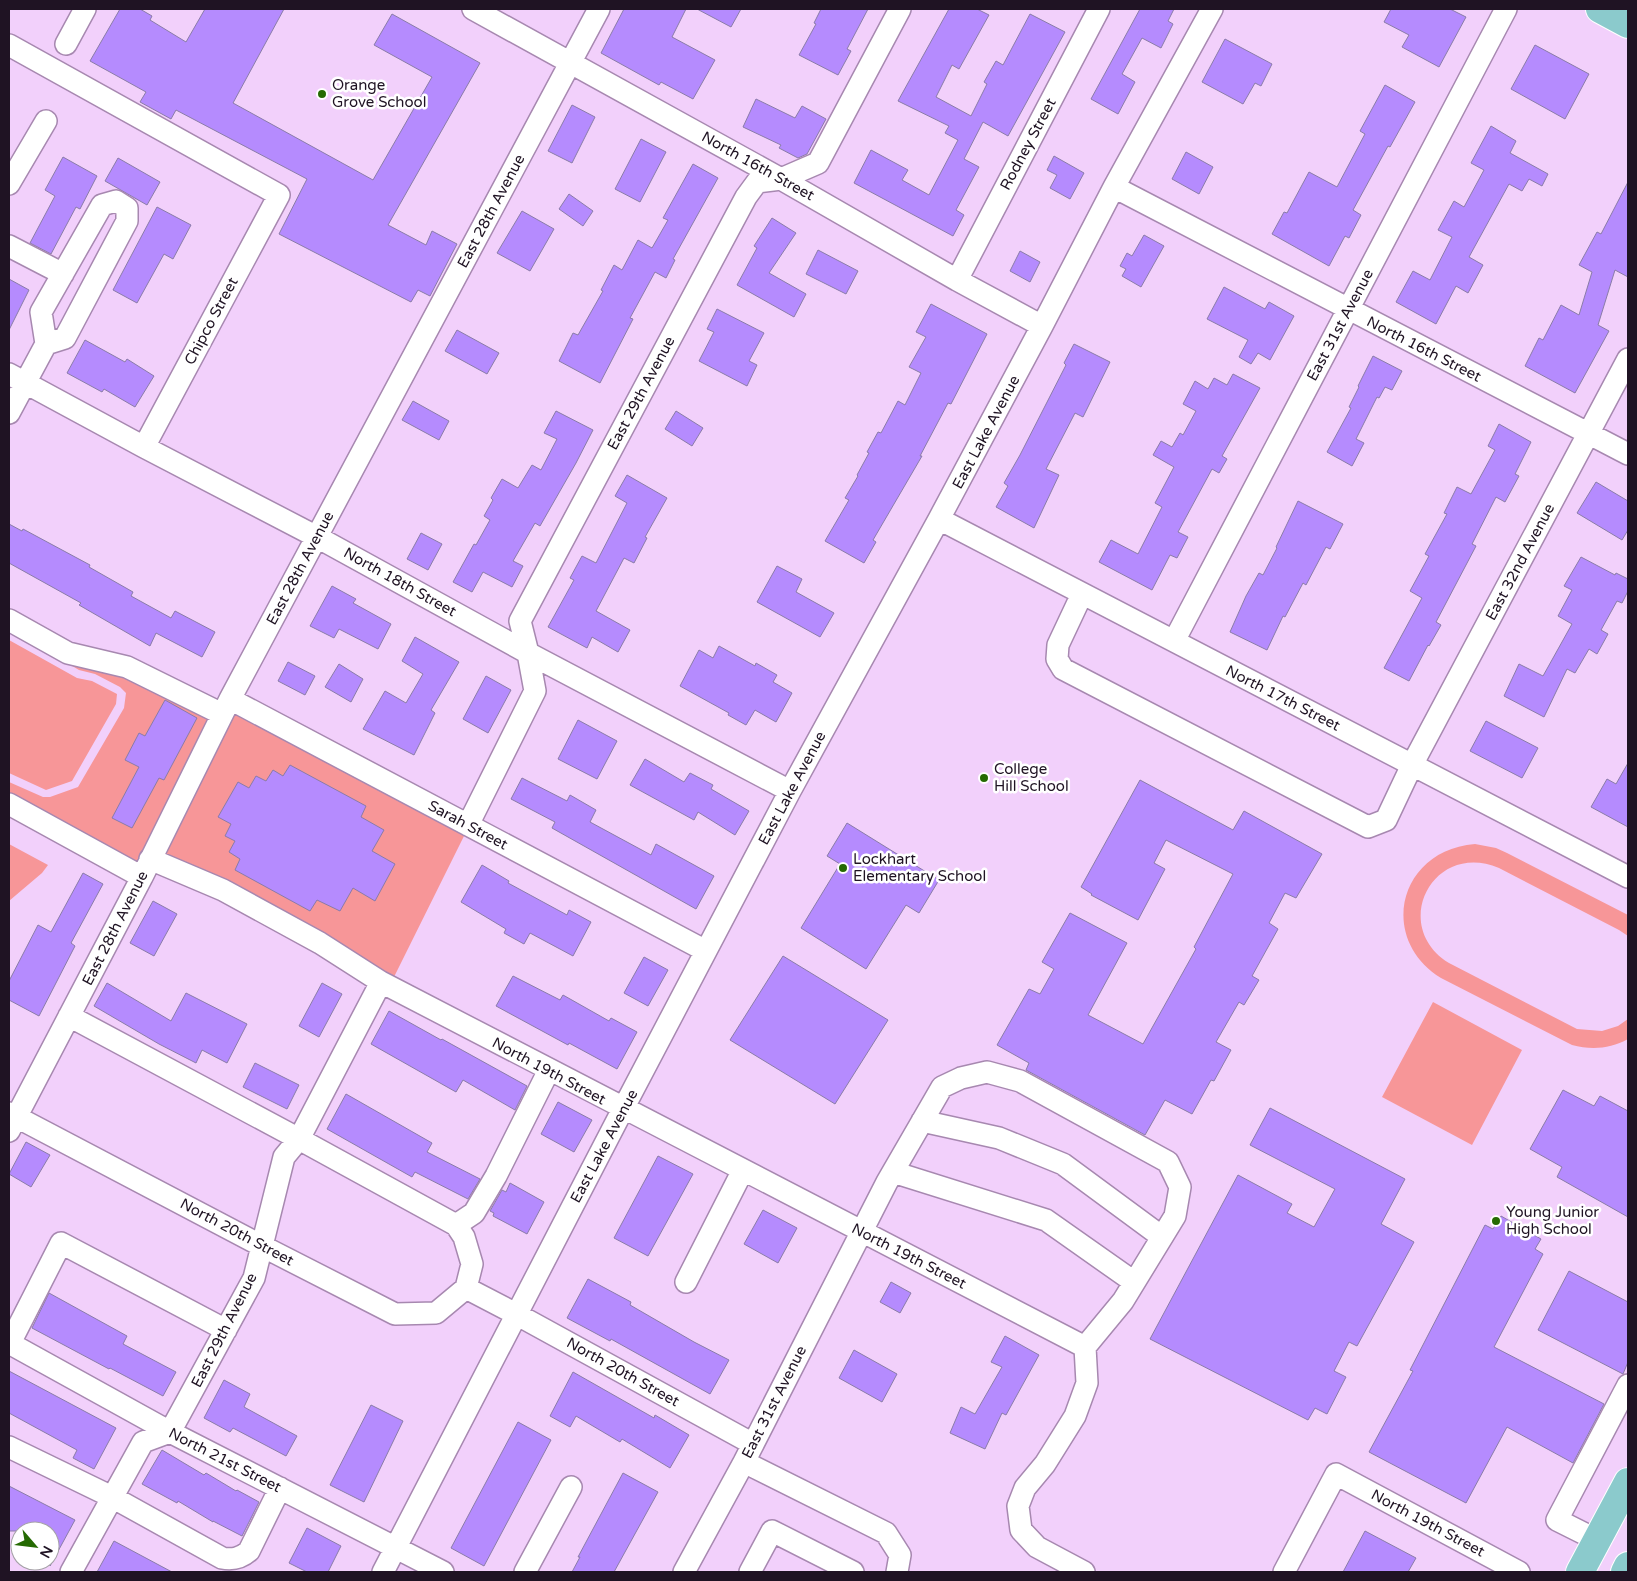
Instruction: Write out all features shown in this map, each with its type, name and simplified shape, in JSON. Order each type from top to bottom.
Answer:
[{"type":"main road","points":[[1600,9],[1628,24]]},
{"type":"main road","points":[[1580,1572],[1628,1482]]},
{"type":"main road","points":[[1625,1572],[1628,1566]]},
{"type":"street","points":[[66,44],[85,9]]},
{"type":"street","name":"North 16th Street","points":[[473,9],[1042,326]]},
{"type":"street","name":"East 28th Avenue","points":[[11,1120],[69,1016],[146,868],[226,707],[599,9]]},
{"type":"street","name":"East 29th Avenue","points":[[468,825],[535,691],[520,621],[529,603],[746,197],[757,182],[781,179],[818,163],[900,9]]},
{"type":"street","name":"Rodney Street","points":[[957,280],[1099,9]]},
{"type":"street","name":"East Lake Avenue","points":[[383,1572],[790,791],[939,519],[1114,187],[1212,9]]},
{"type":"street","name":"East 31st Avenue","points":[[1174,641],[1506,9]]},
{"type":"street","name":"Chipco Street","points":[[9,45],[278,195],[144,448]]},
{"type":"street","points":[[9,184],[46,121]]},
{"type":"street","name":"North 16th Street","points":[[1114,187],[1628,454]]},
{"type":"street","points":[[9,413],[17,379],[46,344],[65,338],[127,221],[127,208],[116,201],[102,205],[41,312],[46,344]]},
{"type":"street","points":[[9,246],[63,274]]},
{"type":"street","name":"East 32nd Avenue","points":[[1082,594],[1058,645],[1057,659],[1063,669],[1368,827],[1386,820],[1412,765],[1628,359]]},
{"type":"street","name":"North 18th Street","points":[[17,379],[144,448],[317,537],[528,653],[790,791]]},
{"type":"street","name":"North 17th Street","points":[[939,519],[1628,877]]},
{"type":"street","name":"Sarah Street","points":[[9,620],[68,653],[127,667],[226,707],[468,825],[706,951]]},
{"type":"street","name":"North 19th Street","points":[[9,804],[146,868],[223,890],[320,943],[381,982],[1085,1347]]},
{"type":"street","name":"East 29th Avenue","points":[[170,1432],[254,1278],[284,1157],[299,1139],[381,982]]},
{"type":"street","points":[[69,1016],[456,1225],[464,1238],[472,1264],[466,1288]]},
{"type":"street","points":[[456,1225],[474,1213],[496,1176],[549,1070]]},
{"type":"street","name":"East 31st Avenue","points":[[684,1572],[748,1453],[890,1177],[942,1087],[960,1078],[986,1072],[1020,1081],[1168,1162],[1180,1187],[1175,1216],[1123,1301],[1085,1347]]},
{"type":"street","name":"North 20th Street","points":[[11,1120],[395,1314],[436,1312],[466,1288],[516,1314],[886,1533],[900,1555],[896,1572]]},
{"type":"street","points":[[922,1121],[999,1138],[1062,1164],[1162,1237]]},
{"type":"street","points":[[686,1282],[743,1170]]},
{"type":"street","points":[[890,1177],[1046,1220],[1134,1282]]},
{"type":"street","points":[[9,1344],[61,1243],[226,1330]]},
{"type":"street","name":"North 21st Street","points":[[9,1344],[170,1432],[443,1572]]},
{"type":"street","points":[[1084,1572],[1037,1547],[1021,1530],[1018,1506],[1025,1488],[1045,1464],[1075,1416],[1087,1382],[1085,1347]]},
{"type":"street","points":[[1597,1540],[1557,1520],[1628,1385]]},
{"type":"street","points":[[71,1572],[143,1442],[170,1432]]},
{"type":"street","points":[[9,1447],[112,1497],[222,1558],[230,1559],[244,1555],[249,1551],[280,1488]]},
{"type":"street","name":"North 19th Street","points":[[1284,1572],[1336,1474],[1519,1572]]},
{"type":"street","points":[[525,1572],[570,1487]]},
{"type":"street","points":[[750,1572],[772,1531],[853,1572]]},
{"type":"shaded area","points":[[9,640],[77,678],[92,681],[117,694],[116,704],[72,781],[46,790],[9,773]]},
{"type":"shaded area","points":[[62,660],[73,665],[74,663],[124,676],[209,718],[137,863],[9,793],[9,782],[43,797],[50,797],[78,787],[124,708],[126,693],[120,687],[95,674],[79,670]]},
{"type":"shaded area","points":[[235,713],[465,834],[393,979],[163,855]]},
{"type":"shaded area","points":[[9,844],[48,865],[42,873],[9,901]]},
{"type":"shaded area","points":[[1475,844],[1496,848],[1507,853],[1628,915],[1628,936],[1499,868],[1475,863],[1455,866],[1438,876],[1427,891],[1421,909],[1422,929],[1431,947],[1449,963],[1577,1029],[1602,1031],[1618,1026],[1628,1019],[1628,1039],[1600,1048],[1572,1045],[1441,978],[1421,961],[1409,941],[1404,920],[1406,898],[1414,878],[1429,862],[1449,850]]},
{"type":"shaded area","points":[[1433,1002],[1522,1050],[1472,1145],[1382,1097]]},
{"type":"building","points":[[120,9],[140,9],[152,16],[150,20],[186,42],[205,9],[284,9],[233,103],[373,180],[432,77],[374,45],[392,14],[480,63],[388,225],[426,245],[432,231],[457,244],[430,296],[418,290],[411,302],[279,234],[307,179],[176,110],[171,119],[140,102],[146,92],[90,61]]},
{"type":"building","points":[[624,9],[686,9],[672,37],[715,60],[693,99],[661,82],[659,85],[601,53]]},
{"type":"building","points":[[697,9],[741,9],[731,27]]},
{"type":"building","points":[[821,9],[868,9],[847,49],[851,51],[838,75],[799,55],[816,24],[814,23]]},
{"type":"building","points":[[949,9],[977,9],[989,15],[959,69],[952,65],[936,97],[971,116],[987,84],[984,82],[996,61],[1003,65],[1030,14],[1065,32],[1008,136],[983,122],[964,159],[979,167],[956,210],[964,215],[953,236],[854,183],[871,150],[908,170],[902,180],[929,195],[958,140],[945,133],[949,126],[898,101]]},
{"type":"building","points":[[1140,9],[1174,9],[1168,21],[1173,24],[1161,48],[1142,38],[1122,74],[1135,82],[1118,114],[1091,99]]},
{"type":"building","points":[[1391,9],[1450,9],[1466,17],[1439,67],[1402,47],[1409,35],[1384,22]]},
{"type":"building","points":[[1225,39],[1272,64],[1261,86],[1255,83],[1243,104],[1202,82]]},
{"type":"building","points":[[1535,45],[1589,74],[1565,119],[1511,89]]},
{"type":"building","points":[[1385,85],[1415,102],[1390,147],[1388,146],[1353,210],[1361,215],[1349,238],[1345,236],[1329,266],[1272,234],[1284,212],[1287,213],[1309,172],[1337,187],[1365,134],[1360,131]]},
{"type":"building","points":[[756,99],[795,118],[802,106],[826,119],[807,154],[798,158],[779,148],[781,145],[743,127]]},
{"type":"building","points":[[572,105],[595,117],[572,163],[548,151]]},
{"type":"building","points":[[1491,126],[1516,141],[1510,153],[1548,174],[1542,186],[1529,179],[1522,191],[1509,184],[1469,257],[1483,265],[1468,293],[1456,286],[1436,324],[1396,302],[1413,271],[1430,280],[1452,237],[1438,230],[1454,201],[1464,207],[1484,170],[1471,163]]},
{"type":"building","points":[[641,139],[666,152],[640,202],[615,189]]},
{"type":"building","points":[[1186,152],[1213,167],[1199,194],[1172,179]]},
{"type":"building","points":[[1054,156],[1084,173],[1070,199],[1050,188],[1057,175],[1047,170]]},
{"type":"building","points":[[63,157],[97,176],[80,209],[76,207],[51,254],[30,243],[55,196],[45,190]]},
{"type":"building","points":[[118,158],[160,182],[147,205],[105,181]]},
{"type":"building","points":[[693,164],[718,178],[673,259],[675,260],[666,278],[655,272],[630,318],[633,319],[600,383],[559,361],[573,333],[578,335],[603,291],[601,290],[614,265],[622,270],[638,240],[652,248],[668,220],[663,218]]},
{"type":"building","points":[[1628,182],[1628,277],[1615,270],[1598,325],[1609,331],[1575,393],[1525,366],[1539,338],[1543,340],[1561,305],[1579,315],[1592,272],[1579,265],[1597,232],[1601,234]]},
{"type":"building","points":[[569,194],[593,211],[583,226],[559,209]]},
{"type":"building","points":[[157,207],[191,225],[173,259],[164,254],[137,303],[113,290]]},
{"type":"building","points":[[522,211],[554,229],[530,271],[497,253]]},
{"type":"building","points":[[772,218],[796,233],[769,273],[806,294],[794,317],[737,285],[757,248],[754,246]]},
{"type":"building","points":[[1144,235],[1164,246],[1141,287],[1122,276],[1126,269],[1120,266],[1127,253],[1132,256]]},
{"type":"building","points":[[818,250],[858,271],[846,294],[806,274]]},
{"type":"building","points":[[1020,251],[1040,262],[1030,282],[1010,271]]},
{"type":"building","points":[[9,279],[29,290],[9,330]]},
{"type":"building","points":[[1224,287],[1265,309],[1269,302],[1294,316],[1270,360],[1258,353],[1251,364],[1239,357],[1248,340],[1207,319]]},
{"type":"building","points":[[931,304],[987,334],[951,404],[948,403],[920,456],[922,456],[873,540],[876,542],[864,563],[825,541],[849,500],[845,498],[858,476],[869,453],[867,452],[878,432],[881,433],[898,401],[905,405],[921,373],[909,367],[926,337],[916,332]]},
{"type":"building","points":[[717,309],[764,333],[749,361],[757,365],[747,386],[699,361],[714,332],[707,329]]},
{"type":"building","points":[[457,330],[499,353],[487,374],[445,351]]},
{"type":"building","points":[[85,340],[125,362],[127,359],[154,376],[135,407],[104,389],[102,392],[67,373]]},
{"type":"building","points":[[1074,344],[1110,362],[1083,417],[1075,413],[1046,469],[1059,475],[1034,528],[996,507],[1008,486],[1004,483],[1066,365],[1064,363]]},
{"type":"building","points":[[1373,356],[1402,371],[1392,390],[1385,387],[1379,398],[1377,397],[1356,439],[1364,443],[1352,466],[1327,452],[1351,408],[1349,407]]},
{"type":"building","points":[[1233,374],[1260,388],[1222,456],[1227,459],[1219,473],[1212,469],[1178,532],[1188,537],[1177,558],[1170,555],[1152,590],[1099,562],[1111,540],[1138,554],[1162,507],[1155,503],[1174,467],[1153,455],[1161,441],[1172,447],[1180,433],[1183,435],[1196,411],[1183,404],[1195,381],[1208,389],[1214,378],[1227,385]]},
{"type":"building","points":[[413,401],[449,421],[439,440],[402,420]]},
{"type":"building","points":[[556,411],[593,430],[540,526],[535,523],[513,561],[523,566],[512,587],[483,572],[472,592],[453,582],[490,520],[484,516],[493,500],[491,498],[502,479],[518,488],[532,465],[541,470],[557,439],[544,433]]},
{"type":"building","points":[[676,411],[703,428],[692,446],[665,429]]},
{"type":"building","points":[[1499,424],[1531,442],[1515,474],[1519,476],[1505,502],[1496,497],[1472,544],[1476,546],[1436,622],[1441,625],[1409,681],[1384,668],[1422,598],[1410,591],[1429,556],[1425,554],[1447,514],[1444,513],[1457,487],[1471,494],[1495,450],[1488,446]]},
{"type":"building","points":[[627,475],[667,498],[645,537],[647,538],[634,563],[624,558],[596,611],[630,630],[618,652],[592,637],[587,648],[548,627],[574,580],[570,578],[582,556],[596,563],[627,503],[615,496]]},
{"type":"building","points":[[1596,482],[1628,501],[1628,530],[1622,540],[1577,513]]},
{"type":"building","points":[[1298,501],[1343,524],[1330,549],[1326,547],[1306,585],[1303,583],[1285,617],[1283,616],[1267,650],[1230,632],[1246,596],[1259,573],[1263,575]]},
{"type":"building","points":[[9,524],[22,531],[23,529],[90,565],[89,567],[133,592],[131,596],[171,618],[175,611],[215,632],[202,657],[156,633],[150,646],[79,605],[81,603],[9,563]]},
{"type":"building","points":[[421,533],[442,544],[428,570],[407,559]]},
{"type":"building","points":[[1581,557],[1615,575],[1616,573],[1628,579],[1628,591],[1622,603],[1617,601],[1601,630],[1608,634],[1597,654],[1589,649],[1575,673],[1567,669],[1544,717],[1504,696],[1519,664],[1543,676],[1572,624],[1558,616],[1572,590],[1564,586]]},
{"type":"building","points":[[777,566],[802,579],[796,592],[834,613],[820,637],[757,602]]},
{"type":"building","points":[[332,586],[356,599],[353,603],[391,624],[378,649],[339,629],[334,638],[310,626]]},
{"type":"building","points":[[415,637],[459,662],[431,710],[435,713],[414,755],[363,729],[385,691],[406,703],[423,674],[402,661]]},
{"type":"building","points":[[719,646],[755,666],[756,663],[777,675],[773,682],[792,693],[776,722],[755,710],[746,725],[728,715],[729,713],[680,686],[699,650],[713,658]]},
{"type":"building","points":[[288,662],[315,676],[305,695],[278,681]]},
{"type":"building","points":[[339,664],[363,679],[351,702],[325,687]]},
{"type":"building","points":[[486,676],[511,690],[488,733],[463,719]]},
{"type":"building","points":[[165,700],[197,718],[164,780],[159,778],[132,828],[112,818],[139,767],[125,760],[139,733],[145,736]]},
{"type":"building","points":[[578,720],[617,741],[597,779],[558,759]]},
{"type":"building","points":[[1486,721],[1538,748],[1522,778],[1470,751]]},
{"type":"building","points":[[645,759],[684,782],[690,773],[713,785],[711,789],[749,811],[735,835],[698,812],[694,820],[630,785]]},
{"type":"building","points":[[1628,763],[1628,827],[1591,807],[1607,779],[1616,784]]},
{"type":"building","points":[[290,765],[366,806],[361,817],[384,830],[372,851],[395,864],[375,901],[353,888],[340,911],[317,900],[310,911],[235,870],[240,859],[229,852],[235,841],[225,836],[231,824],[218,817],[238,782],[249,788],[256,776],[266,781],[273,770],[283,776]]},
{"type":"building","points":[[522,778],[567,801],[570,795],[596,810],[590,822],[651,855],[656,844],[714,876],[696,909],[552,828],[555,822],[511,799]]},
{"type":"building","points":[[1140,780],[1233,830],[1244,811],[1322,854],[1296,898],[1285,893],[1269,923],[1278,929],[1252,976],[1259,980],[1244,1005],[1239,1002],[1216,1042],[1231,1050],[1214,1081],[1211,1080],[1192,1114],[1165,1100],[1145,1135],[1026,1070],[1029,1063],[997,1045],[1029,989],[1040,994],[1054,969],[1042,962],[1070,913],[1127,943],[1088,1015],[1143,1044],[1196,949],[1194,947],[1233,874],[1166,840],[1154,863],[1165,869],[1138,920],[1091,895],[1081,887]]},
{"type":"building","points":[[847,823],[939,880],[919,913],[906,905],[866,969],[801,928],[840,864],[827,856]]},
{"type":"building","points":[[482,865],[509,881],[508,883],[567,915],[569,910],[591,922],[573,956],[530,933],[524,944],[504,933],[506,929],[461,902]]},
{"type":"building","points":[[83,873],[103,884],[71,943],[75,946],[39,1016],[9,1000],[9,981],[38,925],[51,932]]},
{"type":"building","points":[[153,901],[177,914],[154,956],[130,943]]},
{"type":"building","points":[[783,956],[888,1020],[835,1104],[730,1040]]},
{"type":"building","points":[[644,957],[668,970],[648,1006],[624,993]]},
{"type":"building","points":[[513,976],[560,1000],[563,995],[609,1021],[611,1018],[637,1032],[617,1069],[496,1006]]},
{"type":"building","points":[[107,983],[171,1021],[186,993],[247,1024],[227,1063],[202,1050],[196,1063],[94,1006]]},
{"type":"building","points":[[322,983],[342,994],[319,1037],[299,1026]]},
{"type":"building","points":[[389,1011],[527,1086],[515,1110],[463,1080],[456,1092],[371,1044]]},
{"type":"building","points":[[255,1063],[299,1085],[287,1109],[243,1087]]},
{"type":"building","points":[[1563,1090],[1594,1106],[1600,1096],[1628,1111],[1628,1217],[1557,1177],[1562,1167],[1530,1149]]},
{"type":"building","points":[[346,1094],[432,1143],[427,1152],[480,1179],[468,1199],[415,1172],[412,1177],[327,1129]]},
{"type":"building","points":[[558,1102],[592,1120],[574,1152],[541,1134]]},
{"type":"building","points":[[1270,1108],[1405,1179],[1381,1224],[1414,1242],[1357,1346],[1349,1342],[1334,1371],[1346,1377],[1327,1414],[1315,1408],[1308,1420],[1150,1339],[1238,1175],[1292,1204],[1287,1213],[1314,1227],[1335,1189],[1250,1145]]},
{"type":"building","points":[[26,1142],[50,1155],[31,1187],[9,1174]]},
{"type":"building","points":[[658,1156],[693,1174],[648,1256],[614,1238]]},
{"type":"building","points":[[510,1183],[544,1202],[527,1234],[493,1216],[494,1213],[490,1211],[502,1190],[506,1192]]},
{"type":"building","points":[[763,1210],[797,1228],[778,1263],[744,1244]]},
{"type":"building","points":[[1501,1216],[1541,1239],[1535,1249],[1543,1254],[1494,1347],[1604,1404],[1573,1463],[1507,1427],[1466,1503],[1369,1452],[1413,1371],[1410,1370],[1485,1225],[1493,1229]]},
{"type":"building","points":[[1569,1271],[1628,1302],[1628,1362],[1623,1374],[1538,1330]]},
{"type":"building","points":[[588,1279],[631,1302],[630,1305],[694,1342],[729,1360],[710,1394],[611,1339],[610,1341],[567,1318]]},
{"type":"building","points":[[891,1282],[911,1293],[900,1313],[880,1302]]},
{"type":"building","points":[[49,1293],[127,1336],[123,1344],[176,1372],[163,1396],[32,1328]]},
{"type":"building","points":[[1005,1336],[1039,1355],[1006,1415],[1002,1413],[985,1449],[950,1433],[961,1407],[975,1414],[1002,1367],[991,1362]]},
{"type":"building","points":[[854,1350],[897,1374],[882,1402],[839,1378]]},
{"type":"building","points":[[9,1371],[116,1428],[94,1469],[73,1458],[77,1450],[9,1413]]},
{"type":"building","points":[[573,1372],[654,1418],[655,1415],[689,1435],[670,1468],[622,1439],[620,1442],[576,1416],[570,1427],[550,1416]]},
{"type":"building","points":[[224,1380],[250,1394],[244,1407],[297,1436],[286,1456],[233,1428],[230,1432],[204,1418]]},
{"type":"building","points":[[371,1405],[403,1421],[364,1502],[330,1485]]},
{"type":"building","points":[[518,1422],[551,1440],[484,1566],[451,1548]]},
{"type":"building","points":[[162,1450],[204,1475],[206,1473],[259,1502],[242,1536],[213,1522],[178,1501],[177,1503],[142,1484]]},
{"type":"building","points":[[623,1473],[658,1492],[614,1572],[572,1572],[580,1557],[578,1557]]},
{"type":"building","points":[[9,1486],[75,1520],[60,1548],[60,1521],[10,1521],[9,1531]]},
{"type":"building","points":[[307,1528],[341,1546],[328,1572],[307,1572],[289,1563]]},
{"type":"building","points":[[1365,1531],[1416,1558],[1408,1572],[1343,1572]]},
{"type":"building","points":[[114,1541],[172,1572],[97,1572]]},
{"type":"place","name":"Orange Grove School","points":[[322,94]]},
{"type":"place","name":"College Hill School","points":[[984,778]]},
{"type":"place","name":"Lockhart Elementary School","points":[[843,868]]},
{"type":"place","name":"Young Junior High School","points":[[1496,1221]]}]
